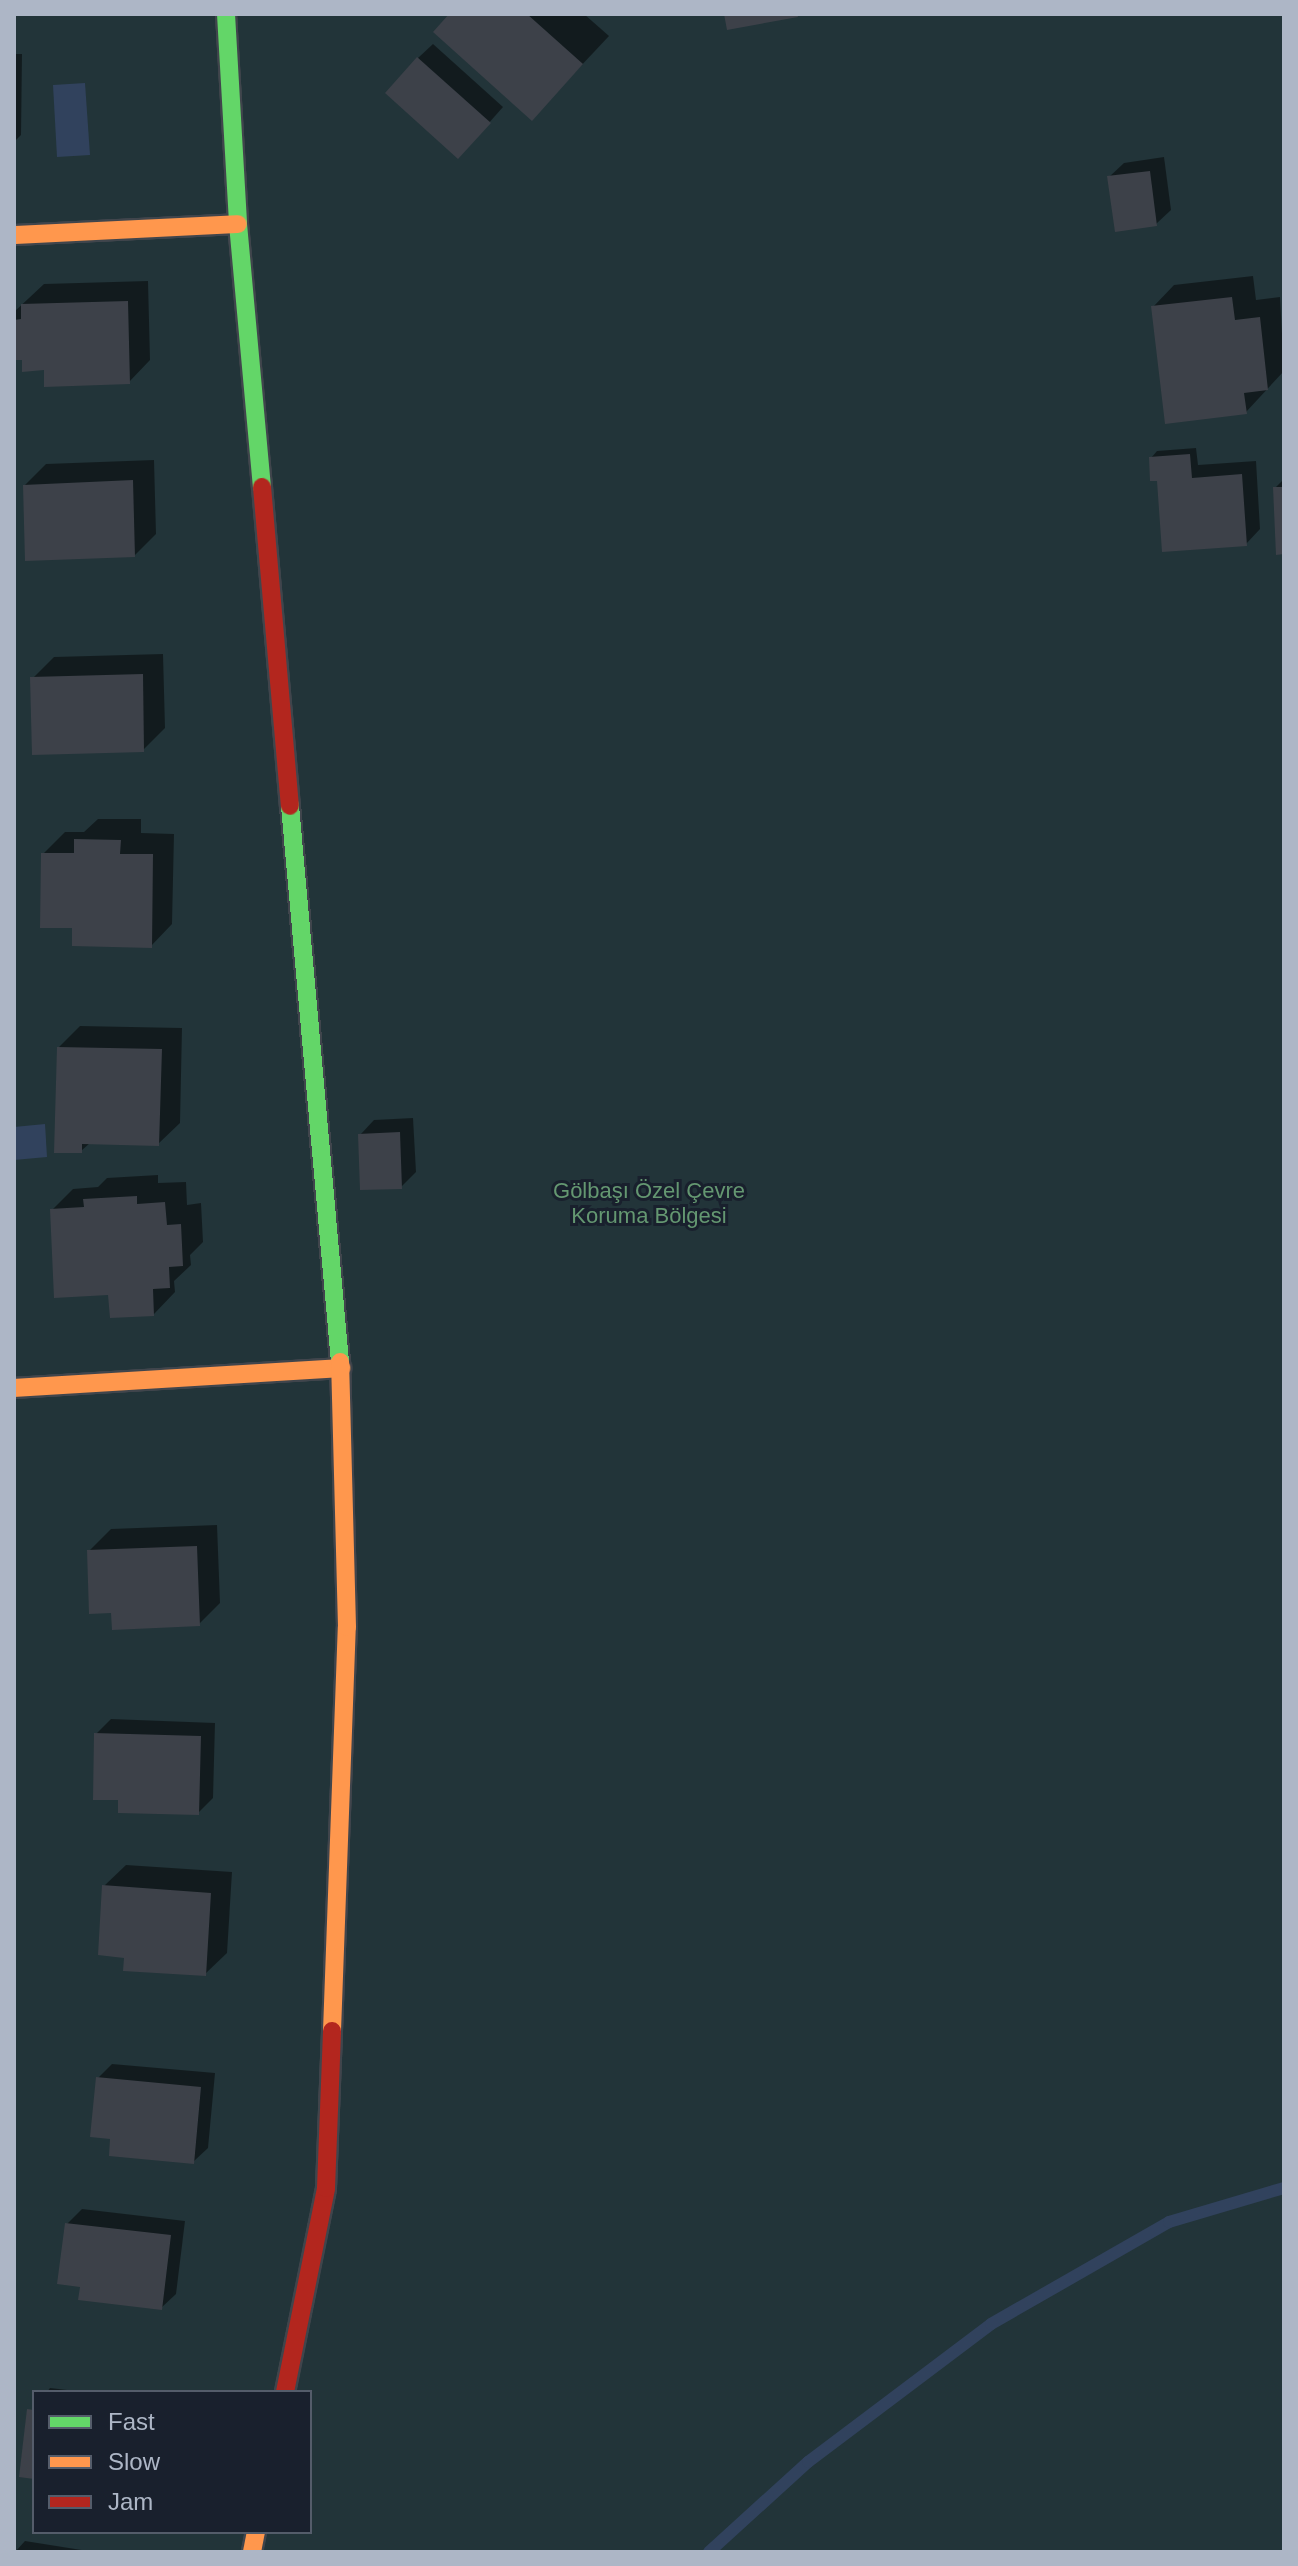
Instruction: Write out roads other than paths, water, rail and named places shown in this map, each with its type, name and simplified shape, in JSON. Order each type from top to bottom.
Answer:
[{"type":"street","points":[[226,14],[238,224],[341,1368],[347,1627],[326,2188],[285,2390]]},
{"type":"street","points":[[14,235],[238,224]]},
{"type":"street","points":[[14,1388],[341,1368]]},
{"type":"water","points":[[85,83],[90,155],[57,157],[53,85]]},
{"type":"water","points":[[45,1124],[47,1157],[14,1160],[14,1127]]},
{"type":"waterway","points":[[709,2552],[808,2462],[991,2324],[1169,2222],[1284,2188]]},
{"type":"park label","name":"Gölbaşı Özel Çevre Koruma Bölgesi","points":[[649,1202]]}]
